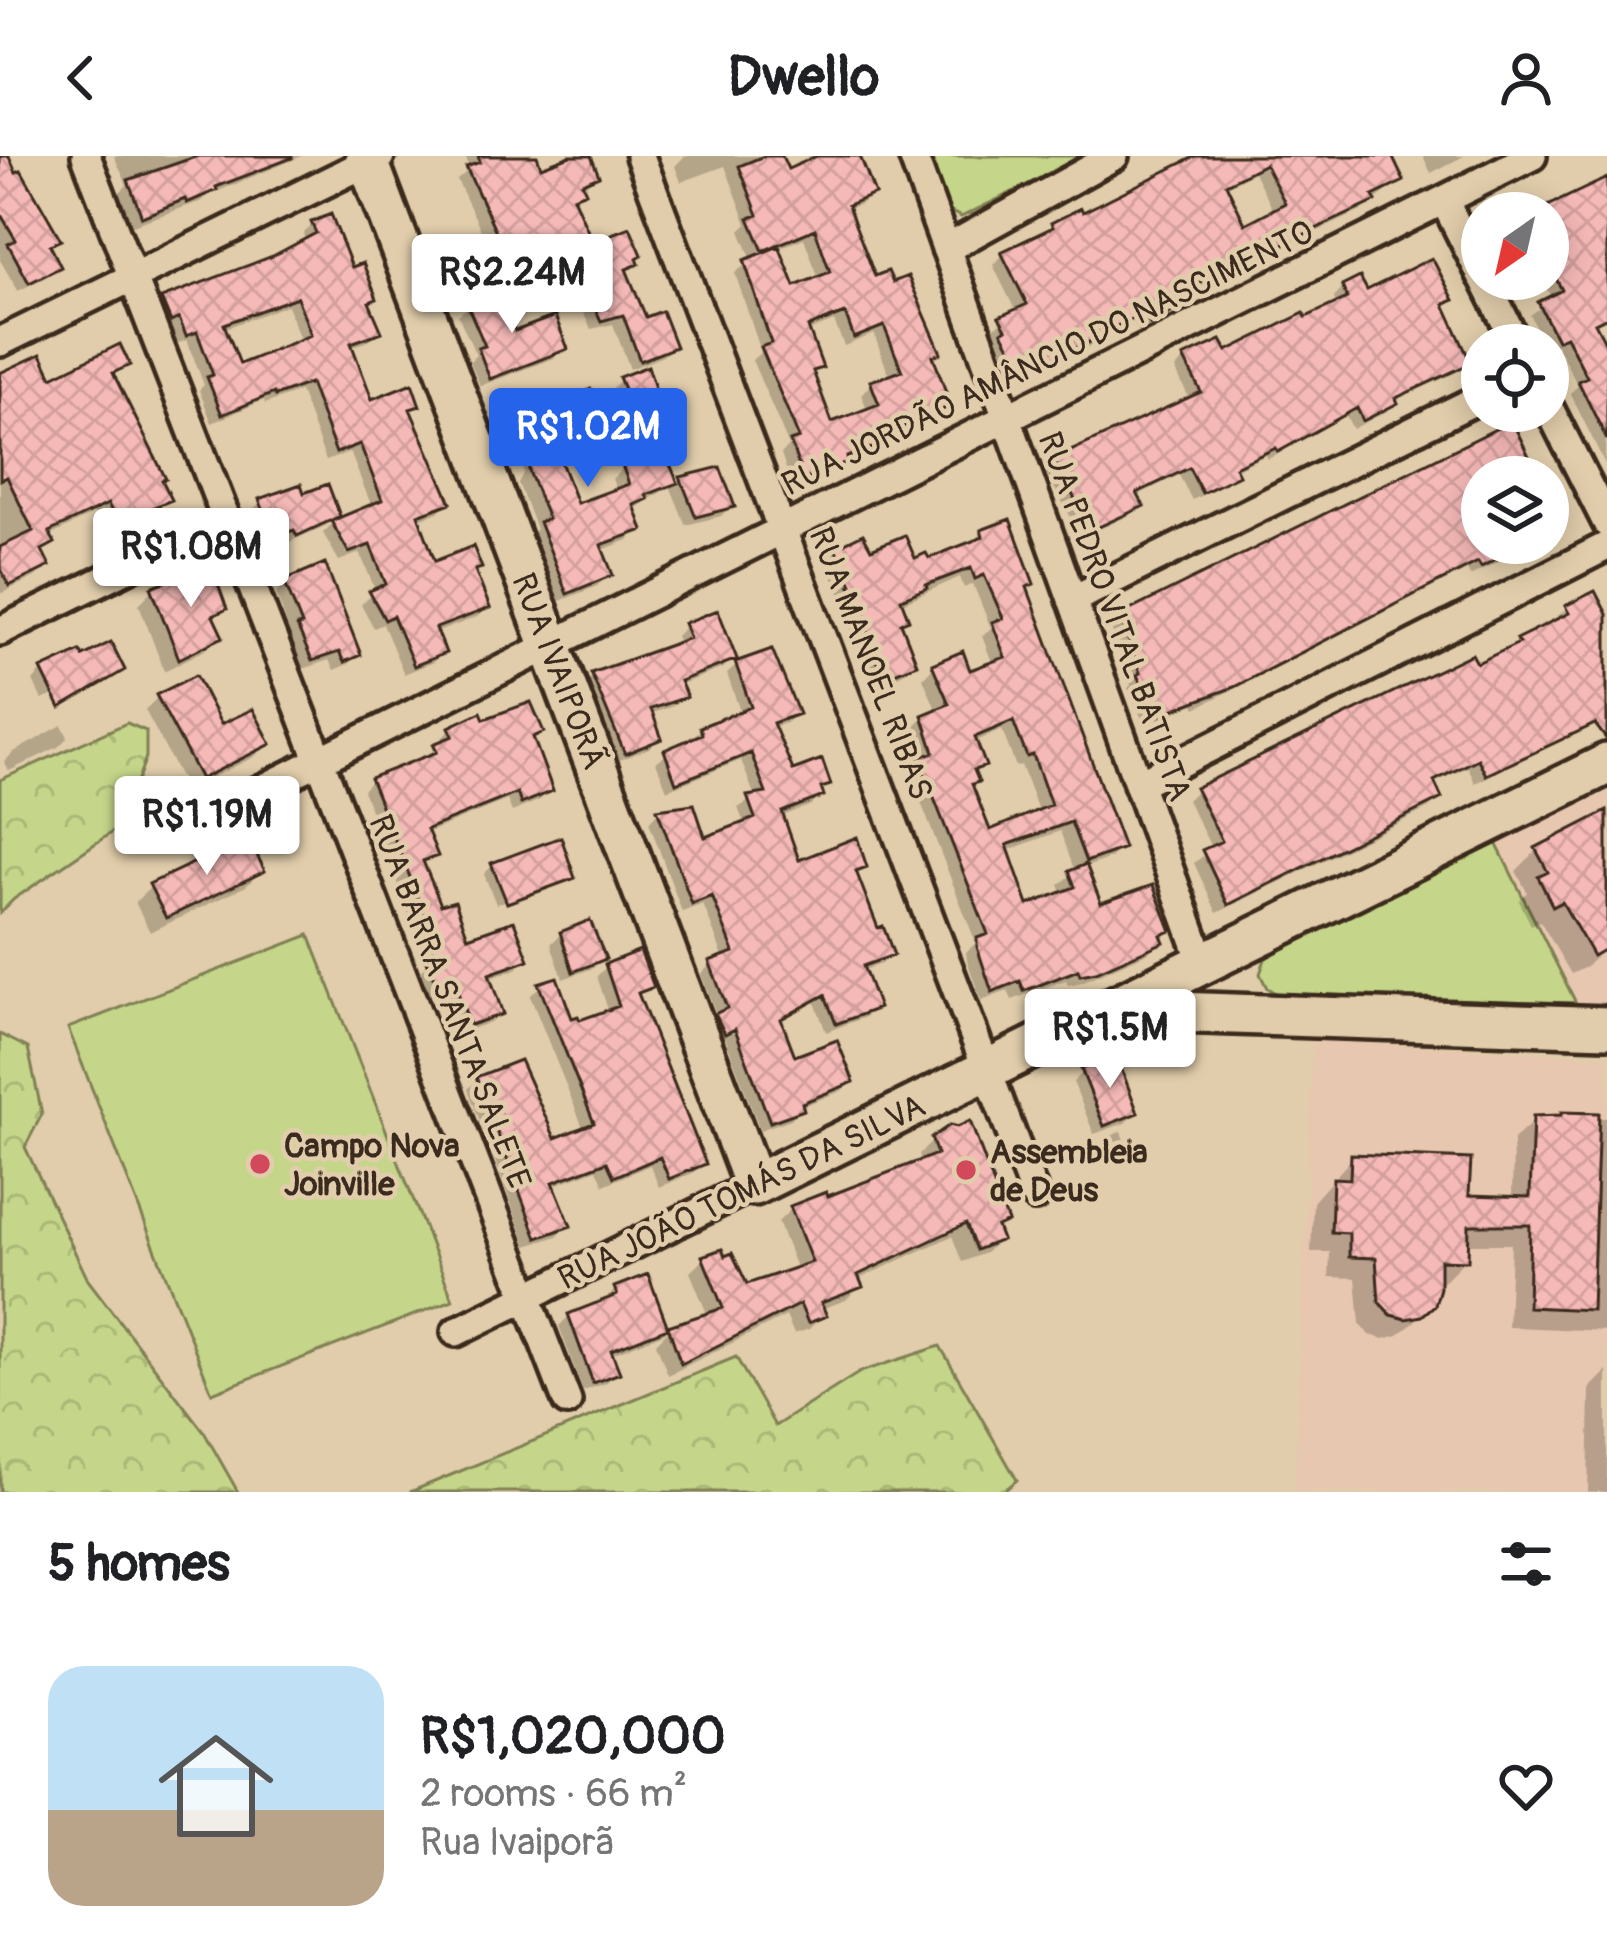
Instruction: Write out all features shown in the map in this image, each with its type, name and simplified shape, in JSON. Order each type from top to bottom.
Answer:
[{"type":"street","name":"RUA BARRA SANTA SALETE","points":[[86,156],[567,1401]]},
{"type":"street","name":"RUA MANOEL RIBAS","points":[[640,156],[1035,1196]]},
{"type":"street","name":"RUA PEDRO VITAL BATISTA","points":[[913,156],[1203,964]]},
{"type":"street","points":[[946,249],[1114,156]]},
{"type":"street","name":"RUA JORDÃO AMÂNCIO DO NASCIMENTO","points":[[208,816],[1532,156]]},
{"type":"street","points":[[0,341],[371,158]]},
{"type":"street","name":"RUA IVAIPORÃ","points":[[371,158],[754,1185]]},
{"type":"street","points":[[1444,200],[1461,234]]},
{"type":"street","points":[[1072,600],[1461,407]]},
{"type":"street","points":[[1561,432],[1607,523]]},
{"type":"street","points":[[0,632],[227,519]]},
{"type":"street","points":[[1138,784],[1607,547]]},
{"type":"street","name":"RUA JOÃO TOMÁS DA SILVA","points":[[457,1331],[1607,764]]},
{"type":"street","points":[[1258,937],[1242,951],[1241,981],[1261,1003],[1295,1016]]},
{"type":"street","points":[[1203,964],[1216,995],[1245,1014]]},
{"type":"street","points":[[1110,1010],[1607,1027]]},
{"type":"shaded area","points":[[1607,786],[1607,1004],[1576,1003],[1496,843]]},
{"type":"shaded area","points":[[1313,1040],[1607,1057],[1607,1492],[1295,1492]]},
{"type":"green space","points":[[923,156],[1086,156],[961,217],[944,208]]},
{"type":"green space","points":[[127,723],[146,731],[146,757],[121,826],[0,913],[0,780]]},
{"type":"green space","points":[[1496,843],[1576,1003],[1279,995],[1267,988],[1260,974],[1265,959],[1278,950]]},
{"type":"green space","name":"Campo Nova Joinville","points":[[309,935],[453,1300],[212,1393],[68,1028]]},
{"type":"green space","points":[[0,1034],[28,1048],[42,1114],[25,1147],[88,1280],[204,1432],[238,1492],[0,1492]]},
{"type":"green space","points":[[940,1346],[1017,1480],[1003,1492],[410,1492],[736,1357],[775,1426],[860,1372]]},
{"type":"building","points":[[0,156],[9,156],[16,172],[21,170],[61,240],[50,245],[61,267],[29,283],[8,244],[16,240],[0,213]]},
{"type":"building","points":[[198,156],[292,158],[142,217],[128,180]]},
{"type":"building","points":[[478,156],[537,156],[541,167],[570,156],[591,156],[599,176],[582,183],[586,192],[573,197],[590,236],[526,261],[530,272],[489,288],[474,250],[500,240],[466,167],[480,162]]},
{"type":"building","points":[[764,156],[782,156],[788,169],[817,156],[860,156],[875,194],[848,205],[875,276],[888,271],[893,282],[908,276],[941,353],[933,356],[951,406],[877,438],[880,445],[804,480],[790,441],[799,438],[761,347],[771,343],[744,260],[779,246],[795,286],[830,272],[815,229],[763,251],[749,218],[758,215],[739,166]],"holes":[[[845,313],[854,338],[884,326],[902,371],[870,381],[879,404],[832,422],[813,371],[823,368],[808,327]]]},
{"type":"building","points":[[1196,156],[1392,156],[1404,181],[1373,196],[1376,201],[1175,294],[1182,307],[1150,324],[1144,313],[1102,333],[1104,336],[1023,370],[999,317],[1027,304],[1001,252],[1081,208],[1083,212]],"holes":[[[1265,164],[1285,203],[1245,224],[1226,184]]]},
{"type":"building","points":[[1607,178],[1607,317],[1595,323],[1607,346],[1607,440],[1578,381],[1587,377],[1569,342],[1569,324],[1549,324],[1538,302],[1569,300],[1569,196]]},
{"type":"building","points":[[331,214],[352,267],[363,263],[377,299],[369,302],[382,332],[351,343],[372,399],[412,383],[420,406],[410,409],[451,503],[418,515],[435,561],[473,546],[482,568],[475,570],[490,608],[436,628],[446,653],[414,666],[393,616],[385,620],[369,591],[386,584],[370,545],[349,553],[331,521],[382,500],[360,444],[336,453],[310,383],[222,415],[197,332],[186,336],[179,318],[171,322],[161,298],[273,256],[316,233],[311,222]],"holes":[[[297,297],[311,335],[240,364],[224,324]]]},
{"type":"building","points":[[630,227],[642,255],[637,258],[639,264],[626,269],[646,317],[662,311],[676,347],[640,361],[623,315],[601,321],[589,295],[600,291],[580,246]]},
{"type":"building","points":[[1432,258],[1454,300],[1444,304],[1461,341],[1461,368],[1396,398],[1398,403],[1363,421],[1357,408],[1278,452],[1276,448],[1235,467],[1239,475],[1202,493],[1189,468],[1137,493],[1144,506],[1092,530],[1053,459],[1201,392],[1183,357],[1221,340],[1227,351],[1304,313],[1306,317],[1347,298],[1342,286],[1360,277],[1367,290]]},
{"type":"building","points":[[497,286],[515,331],[555,316],[568,349],[490,379],[478,348],[485,346],[466,302]]},
{"type":"building","points":[[120,344],[130,365],[113,373],[172,500],[117,522],[108,504],[49,532],[55,543],[42,550],[50,566],[9,586],[0,567],[0,547],[33,531],[7,477],[0,480],[0,373],[41,354],[52,377]]},
{"type":"building","points":[[648,366],[669,433],[646,442],[619,377]]},
{"type":"building","points":[[591,389],[635,419],[556,449],[577,503],[629,484],[622,465],[663,448],[678,483],[634,505],[643,530],[601,545],[613,575],[567,594],[539,522],[548,519],[529,471],[529,463],[535,461],[522,425],[564,409],[561,402]]},
{"type":"building","points":[[1490,432],[1517,432],[1529,456],[1461,456],[1461,564],[1474,564],[1234,687],[1156,716],[1137,675],[1120,615]]},
{"type":"building","points":[[720,467],[735,507],[696,517],[680,477]]},
{"type":"building","points":[[301,484],[304,493],[328,484],[340,516],[297,536],[294,530],[274,537],[259,499]]},
{"type":"building","points":[[1010,519],[1034,584],[1027,587],[1124,848],[1086,862],[1071,822],[1007,845],[1028,905],[1075,887],[1069,871],[1086,864],[1101,903],[1153,885],[1171,931],[1161,935],[1164,942],[1096,972],[1080,975],[1078,970],[1024,991],[1020,981],[992,992],[977,947],[977,938],[988,934],[918,758],[934,752],[922,715],[949,704],[932,664],[963,651],[970,670],[1005,657],[992,622],[1003,618],[984,575],[975,579],[971,568],[926,585],[901,599],[909,620],[901,623],[917,664],[887,676],[868,641],[852,584],[835,548],[863,534],[871,549],[905,535],[915,558],[926,553],[929,558],[983,537],[981,530]],"holes":[[[1013,721],[1027,757],[1033,755],[1051,805],[990,830],[972,784],[979,782],[974,770],[986,766],[975,737]]]},
{"type":"building","points":[[325,563],[361,655],[344,662],[339,652],[312,661],[284,580]]},
{"type":"building","points":[[211,565],[227,609],[213,616],[223,637],[179,659],[151,587]]},
{"type":"building","points":[[1595,591],[1607,614],[1607,740],[1595,724],[1486,775],[1478,759],[1434,781],[1442,798],[1228,905],[1202,850],[1222,841],[1195,788],[1472,654],[1477,663],[1519,643],[1516,639],[1569,613],[1565,606]]},
{"type":"building","points":[[718,610],[737,659],[680,681],[687,697],[651,709],[662,739],[625,754],[591,673],[690,638],[684,623]]},
{"type":"building","points":[[111,642],[125,670],[60,708],[41,669]]},
{"type":"building","points":[[772,649],[799,714],[773,723],[793,770],[822,759],[831,785],[821,788],[824,796],[782,812],[799,860],[857,837],[867,867],[856,871],[894,955],[863,966],[879,1008],[836,1024],[825,995],[781,1019],[795,1056],[837,1040],[854,1082],[802,1103],[804,1110],[770,1122],[735,1029],[725,1034],[715,1014],[727,1008],[709,961],[734,952],[712,896],[692,904],[657,809],[694,804],[705,837],[755,818],[747,796],[766,793],[751,753],[676,783],[664,750],[702,734],[700,727],[751,707],[735,662]]},
{"type":"building","points":[[196,675],[221,724],[253,709],[271,744],[201,779],[156,695]]},
{"type":"building","points":[[531,702],[544,732],[533,737],[553,791],[521,804],[517,793],[427,829],[438,856],[423,861],[441,905],[455,901],[468,937],[514,921],[529,960],[489,974],[503,1014],[470,1025],[454,982],[438,989],[427,961],[437,957],[370,778],[437,752],[433,744],[453,736],[449,727],[481,712],[484,719]]},
{"type":"building","points":[[1607,811],[1607,948],[1593,956],[1562,902],[1553,907],[1538,877],[1548,872],[1535,848]]},
{"type":"building","points":[[248,837],[265,871],[166,918],[149,884]]},
{"type":"building","points":[[561,837],[575,878],[507,903],[491,863]]},
{"type":"building","points":[[590,920],[606,959],[573,972],[560,932]]},
{"type":"building","points":[[640,950],[654,987],[638,993],[706,1164],[669,1179],[660,1157],[614,1177],[607,1162],[553,1182],[571,1226],[537,1238],[476,1077],[520,1060],[555,1138],[594,1123],[538,983],[557,977],[572,1018],[580,1020],[619,1006],[605,964]]},
{"type":"building","points":[[1116,1055],[1138,1113],[1104,1126],[1081,1069]]},
{"type":"building","points":[[1599,1113],[1592,1310],[1528,1307],[1530,1225],[1469,1225],[1468,1261],[1440,1260],[1435,1305],[1422,1316],[1391,1315],[1379,1302],[1376,1258],[1349,1257],[1349,1233],[1331,1232],[1333,1178],[1350,1179],[1351,1154],[1471,1159],[1469,1195],[1530,1197],[1533,1116]]},
{"type":"building","points":[[970,1121],[1008,1222],[997,1227],[1002,1240],[976,1250],[966,1224],[858,1275],[863,1287],[821,1303],[827,1316],[808,1323],[800,1304],[681,1364],[668,1326],[723,1308],[702,1256],[722,1249],[725,1256],[732,1253],[747,1284],[812,1262],[790,1206],[937,1154],[931,1138],[950,1125]]},
{"type":"building","points":[[648,1274],[668,1328],[611,1350],[620,1373],[593,1383],[568,1314],[617,1295],[614,1287]]},
{"type":"place","name":"Campo Nova Joinville","points":[[260,1164]]},
{"type":"place","name":"Assembleia de Deus","points":[[966,1170]]}]
